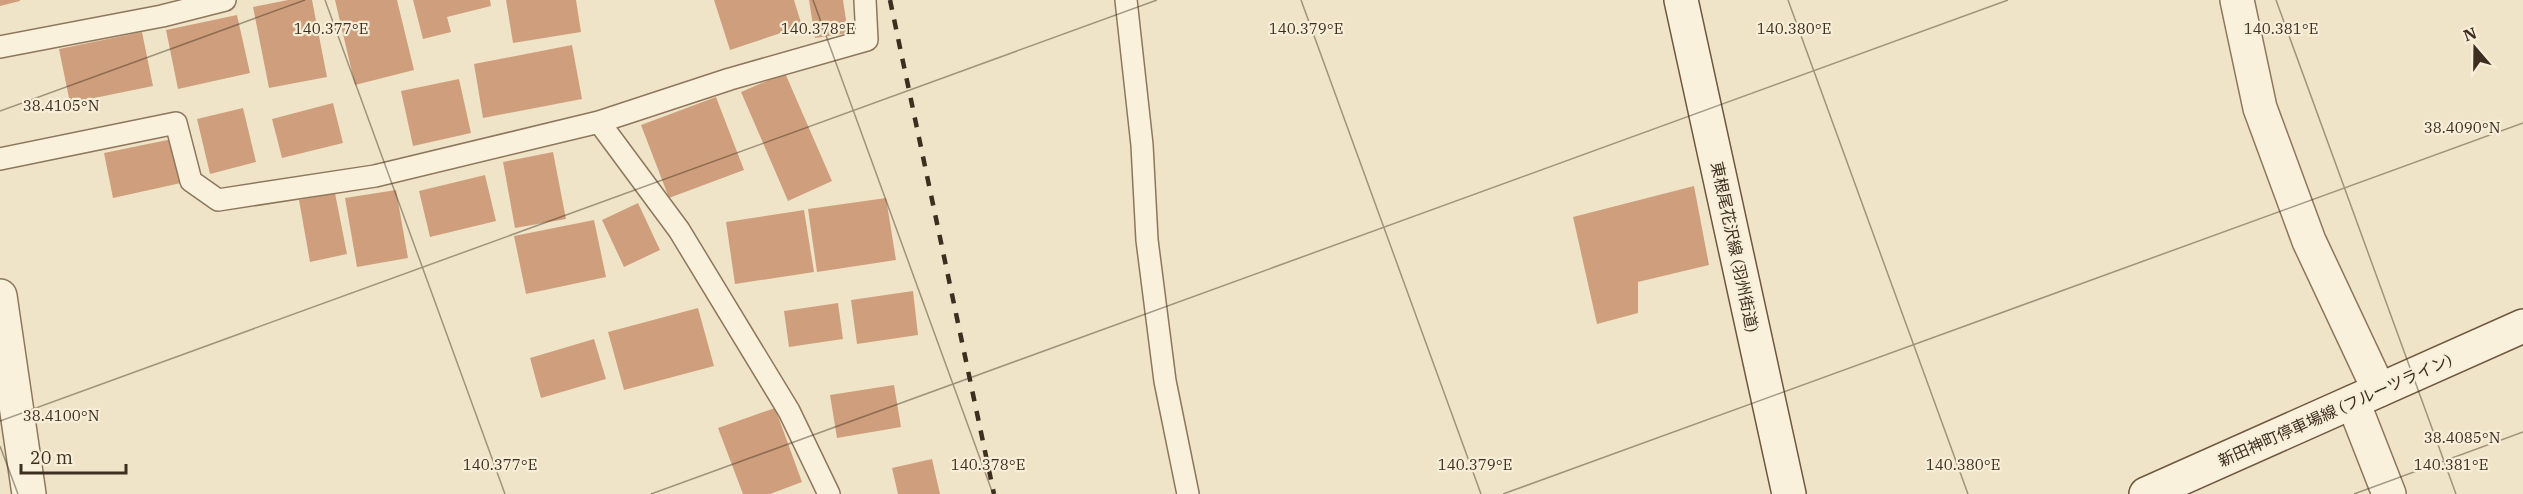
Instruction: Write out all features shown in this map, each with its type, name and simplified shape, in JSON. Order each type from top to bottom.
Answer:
[{"type":"main road","name":"東根尾花沢線 (羽州街道)","points":[[1681,0],[1789,494]]},
{"type":"main road","points":[[2236,0],[2260,108],[2366,396],[2389,494]]},
{"type":"main road","points":[[0,296],[28,494]]},
{"type":"main road","name":"新田神町停車場線 (フルーツライン)","points":[[2146,494],[2523,326]]},
{"type":"lane","points":[[0,47],[162,16],[225,0]]},
{"type":"lane","points":[[0,159],[176,123],[191,181],[218,200],[375,176],[599,122],[730,79],[867,40],[865,0]]},
{"type":"lane","points":[[1126,0],[1142,146],[1147,240],[1165,381],[1188,494]]},
{"type":"lane","points":[[599,122],[679,230],[789,411],[829,494]]},
{"type":"building","points":[[0,0],[20,0],[20,1],[0,6]]},
{"type":"building","points":[[288,0],[312,0],[327,77],[269,88],[253,7]]},
{"type":"building","points":[[335,0],[397,0],[414,70],[355,85]]},
{"type":"building","points":[[413,0],[490,0],[491,6],[447,17],[451,32],[423,39]]},
{"type":"building","points":[[506,0],[576,0],[581,32],[513,43]]},
{"type":"building","points":[[714,0],[794,0],[802,26],[730,50]]},
{"type":"building","points":[[809,0],[843,0],[848,33],[815,38]]},
{"type":"building","points":[[237,15],[250,73],[178,89],[166,30]]},
{"type":"building","points":[[142,32],[153,86],[70,103],[59,49]]},
{"type":"building","points":[[572,45],[582,99],[483,118],[474,64]]},
{"type":"building","points":[[785,73],[832,181],[788,201],[741,92]]},
{"type":"building","points":[[459,79],[471,133],[413,146],[401,91]]},
{"type":"building","points":[[716,97],[744,170],[669,198],[641,125]]},
{"type":"building","points":[[333,103],[343,143],[282,158],[272,119]]},
{"type":"building","points":[[243,108],[256,162],[210,174],[197,119]]},
{"type":"building","points":[[172,139],[181,183],[113,198],[104,153]]},
{"type":"building","points":[[553,152],[566,219],[515,228],[503,162]]},
{"type":"building","points":[[485,175],[496,221],[430,237],[419,191]]},
{"type":"building","points":[[1694,186],[1709,265],[1638,282],[1638,313],[1597,324],[1573,217]]},
{"type":"building","points":[[396,190],[408,258],[357,267],[345,198]]},
{"type":"building","points":[[335,193],[347,254],[310,262],[299,200]]},
{"type":"building","points":[[886,198],[896,260],[817,272],[808,209]]},
{"type":"building","points":[[638,203],[660,250],[624,267],[602,220]]},
{"type":"building","points":[[804,210],[814,272],[735,284],[726,222]]},
{"type":"building","points":[[594,220],[606,277],[526,294],[514,236]]},
{"type":"building","points":[[913,291],[918,335],[857,344],[851,300]]},
{"type":"building","points":[[838,303],[843,339],[789,347],[784,311]]},
{"type":"building","points":[[698,308],[714,366],[624,390],[608,332]]},
{"type":"building","points":[[594,339],[606,379],[541,398],[530,358]]},
{"type":"building","points":[[894,385],[901,427],[837,438],[830,395]]},
{"type":"building","points":[[775,408],[802,482],[770,494],[743,494],[718,428]]},
{"type":"building","points":[[932,459],[940,494],[898,494],[892,468]]},
{"type":"railway","points":[[890,0],[994,494]]}]
